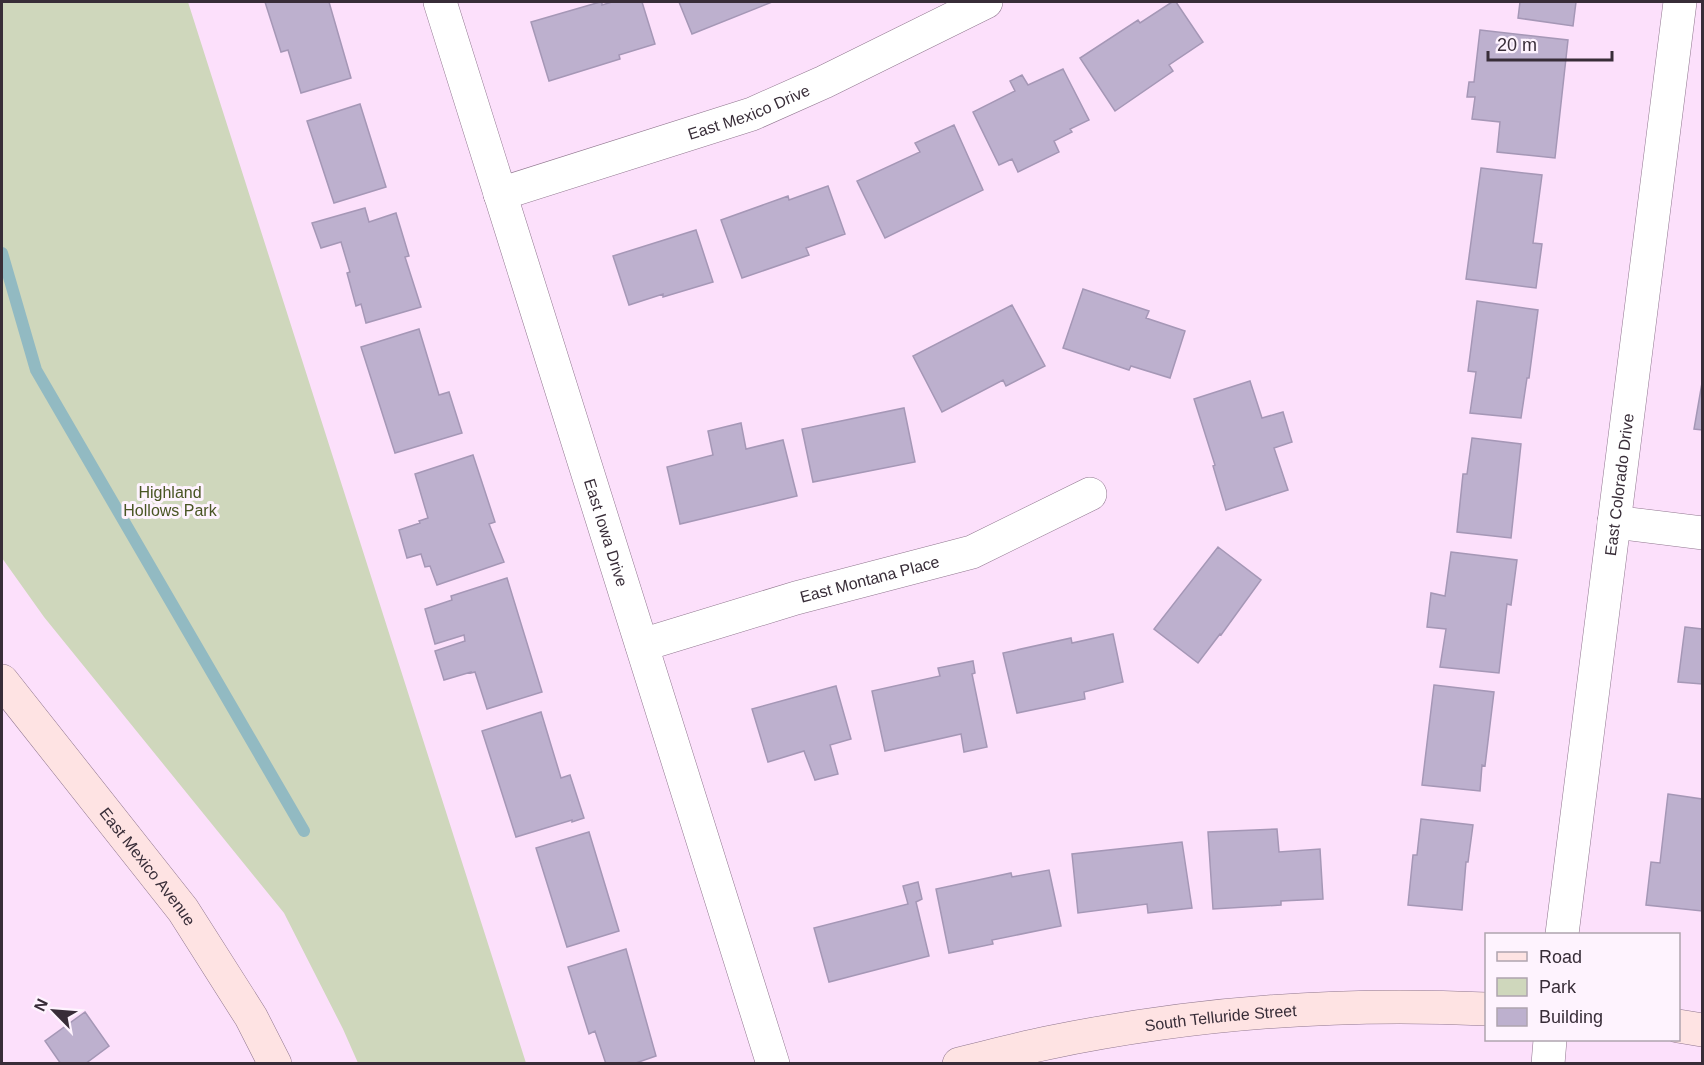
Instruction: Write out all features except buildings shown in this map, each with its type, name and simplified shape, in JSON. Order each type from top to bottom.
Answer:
[{"type":"street","name":"East Iowa Drive","points":[[440,2],[773,1064]]},
{"type":"street","name":"East Mexico Drive","points":[[500,194],[752,114],[824,82],[986,2]]},
{"type":"street","name":"East Colorado Drive","points":[[1562,933],[1614,522],[1689,36],[1680,2]]},
{"type":"street","name":"East Montana Place","points":[[642,645],[796,598],[972,552],[1090,494]]},
{"type":"street","points":[[1614,522],[1702,534]]},
{"type":"street","name":"East Mexico Avenue","points":[[2,681],[183,910],[251,1017],[275,1064]]},
{"type":"street","name":"South Telluride Street","points":[[959,1064],[1048,1043],[1143,1027],[1239,1015],[1347,1008],[1432,1006],[1485,1009]]},
{"type":"street","points":[[1680,1026],[1702,1030]]},
{"type":"street","points":[[1548,1064],[1550,1041]]},
{"type":"green space","name":"Highland Hollows Park","points":[[2,2],[188,2],[526,1063],[358,1063],[284,913],[44,617],[2,558]]},
{"type":"waterway","points":[[2,253],[36,370],[304,831]]}]
